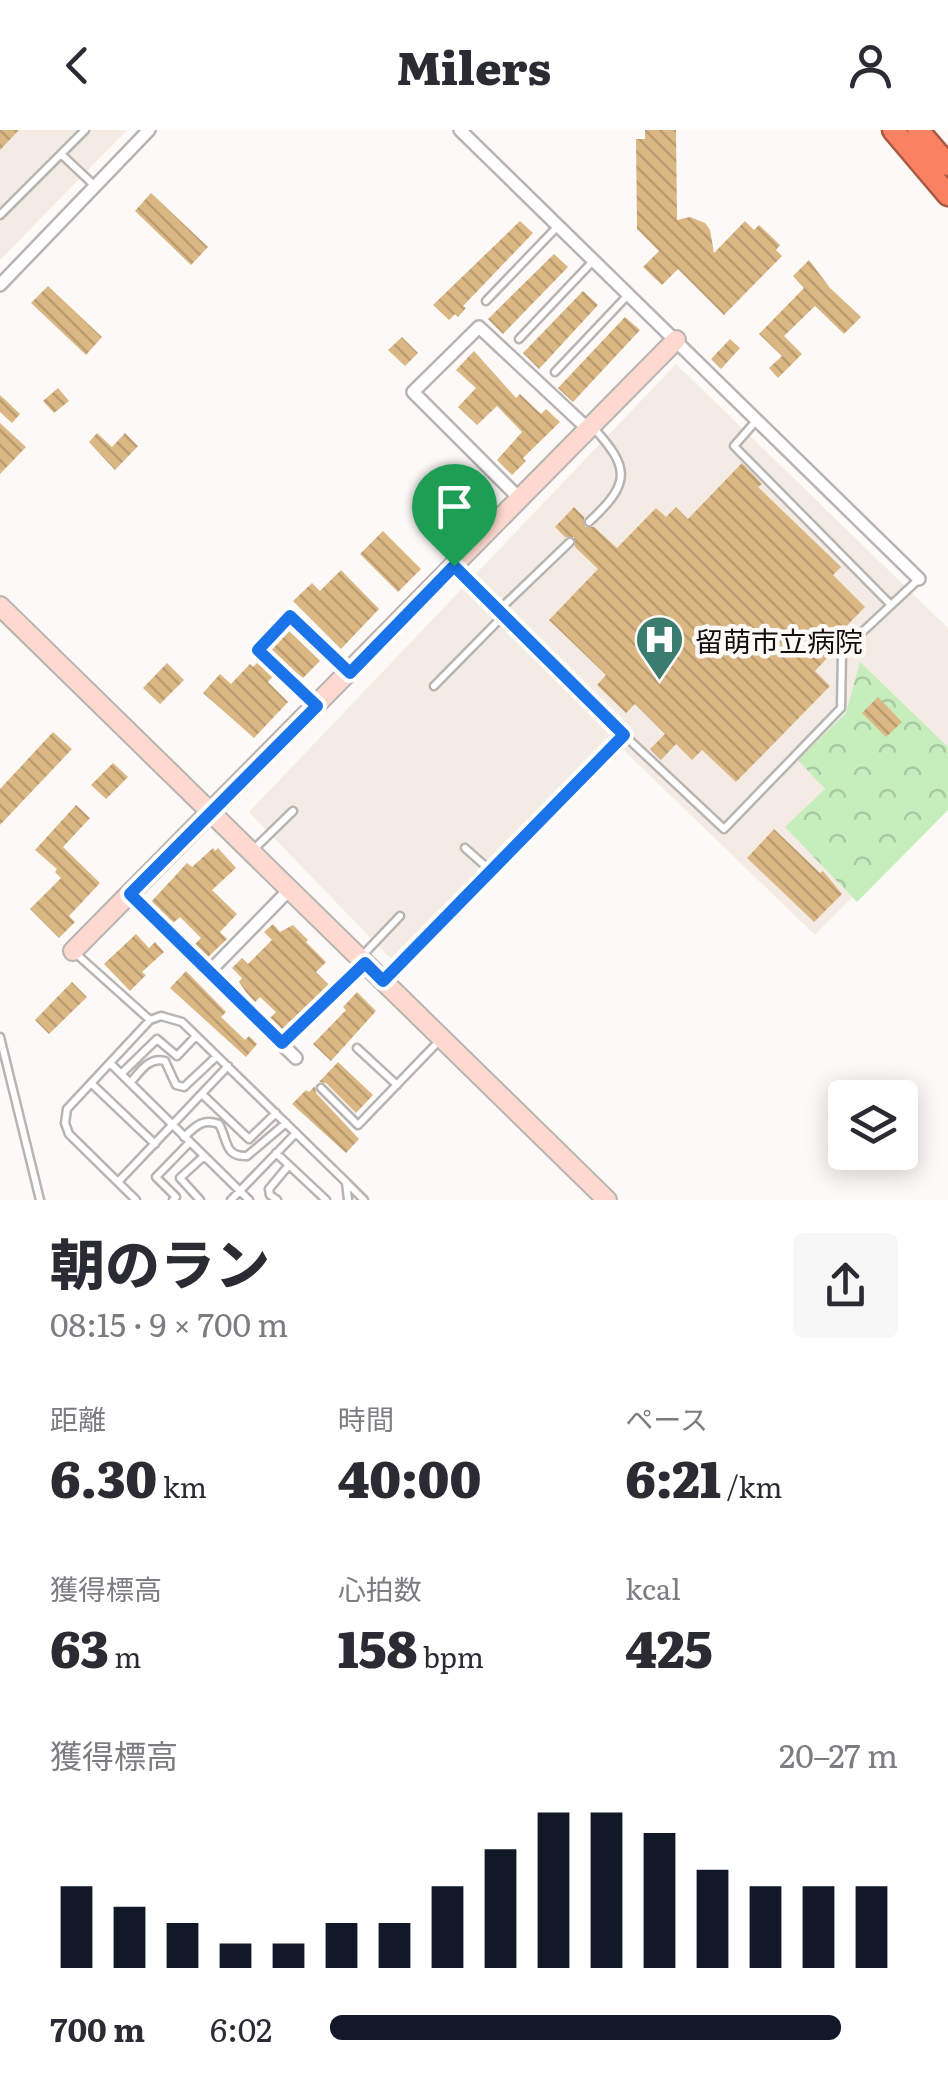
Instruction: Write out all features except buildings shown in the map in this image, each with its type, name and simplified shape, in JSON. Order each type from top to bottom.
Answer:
[{"type":"highway","points":[[894,130],[948,195]]},
{"type":"highway","points":[[918,130],[948,165]]},
{"type":"street","points":[[0,285],[149,130]]},
{"type":"street","points":[[460,130],[918,579]]},
{"type":"street","points":[[520,499],[413,392],[479,327],[590,427]]},
{"type":"street","points":[[73,951],[676,340]]},
{"type":"street","points":[[0,606],[607,1200]]},
{"type":"street","points":[[209,972],[290,889]]},
{"type":"street","points":[[130,894],[296,1058]]},
{"type":"street","points":[[282,1043],[362,961]]},
{"type":"lane","points":[[0,215],[85,130]]},
{"type":"lane","points":[[61,154],[95,186]]},
{"type":"lane","points":[[486,301],[558,226]]},
{"type":"lane","points":[[520,338],[594,260]]},
{"type":"lane","points":[[556,372],[629,294]]},
{"type":"lane","points":[[757,420],[734,446],[891,605]]},
{"type":"lane","points":[[590,427],[618,454],[622,472],[613,500],[590,522]]},
{"type":"lane","points":[[434,686],[570,542]]},
{"type":"lane","points":[[454,566],[724,829],[841,708],[842,650],[918,579]]},
{"type":"lane","points":[[317,706],[258,650],[290,616],[350,673]]},
{"type":"lane","points":[[383,981],[624,735]]},
{"type":"lane","points":[[252,852],[293,811]]},
{"type":"lane","points":[[466,848],[491,871]]},
{"type":"lane","points":[[362,961],[400,916]]},
{"type":"lane","points":[[73,951],[150,1020]]},
{"type":"lane","points":[[136,1200],[69,1134],[64,1124],[68,1109],[150,1020],[172,1017],[228,1066],[364,1200]]},
{"type":"lane","points":[[121,1074],[157,1038],[176,1056],[196,1036]]},
{"type":"lane","points":[[0,1037],[40,1200]]},
{"type":"lane","points":[[321,1088],[358,1125],[442,1038]]},
{"type":"lane","points":[[357,1048],[397,1085]]},
{"type":"lane","points":[[130,1083],[150,1061],[158,1059],[164,1061],[176,1085],[184,1086],[217,1056]]},
{"type":"lane","points":[[110,1064],[249,1200]]},
{"type":"lane","points":[[118,1182],[228,1066]]},
{"type":"lane","points":[[92,1084],[154,1144]]},
{"type":"lane","points":[[202,1094],[249,1139],[276,1113]]},
{"type":"lane","points":[[173,1200],[176,1197],[156,1178],[199,1123],[219,1124],[224,1144],[231,1152],[247,1156],[286,1123]]},
{"type":"lane","points":[[231,1200],[296,1132]]},
{"type":"lane","points":[[276,1153],[326,1200]]},
{"type":"lane","points":[[200,1200],[180,1178],[204,1156]]},
{"type":"lane","points":[[276,1200],[269,1190],[288,1164]]},
{"type":"lane","points":[[346,1182],[348,1200]]},
{"type":"shaded area","points":[[0,130],[127,130],[0,260]]},
{"type":"shaded area","name":"留萌市立病院","points":[[676,364],[948,628],[948,801],[815,935],[611,738],[391,959],[249,812]]},
{"type":"green space","points":[[860,662],[948,747],[948,810],[857,902],[785,827],[825,789],[798,760],[846,713]]},
{"type":"place","name":"留萌市立病院","points":[[660,682]]},
{"type":"route","points":[[454,566],[624,735],[383,981],[365,963],[282,1043],[130,894],[317,706],[258,650],[290,616],[350,673],[454,566]]}]
